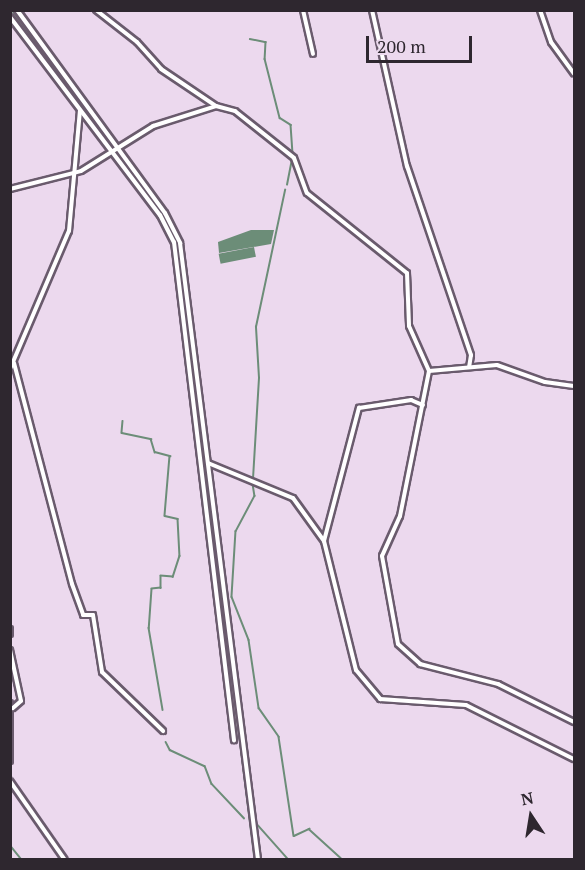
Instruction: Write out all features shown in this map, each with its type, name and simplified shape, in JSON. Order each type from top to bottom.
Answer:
[{"type":"street","points":[[17,10],[116,144],[180,243],[258,860]]},
{"type":"street","points":[[96,10],[137,42],[161,69],[216,106],[235,111],[294,158],[307,194],[404,269],[410,281],[409,326],[429,371],[399,523],[382,556],[398,644],[420,664],[498,684],[574,722]]},
{"type":"street","points":[[303,10],[313,54]]},
{"type":"street","points":[[372,10],[407,166],[471,355],[469,367]]},
{"type":"street","points":[[540,10],[551,42],[574,74]]},
{"type":"street","points":[[10,17],[160,215],[178,257],[234,740]]},
{"type":"street","points":[[10,189],[77,171],[116,144],[182,114],[216,106]]},
{"type":"street","points":[[10,369],[69,231],[77,171],[80,109]]},
{"type":"street","points":[[14,363],[72,584],[83,615],[93,615],[102,672],[163,731]]},
{"type":"street","points":[[429,371],[497,365],[574,386]]},
{"type":"street","points":[[324,541],[359,408],[411,400],[423,405]]},
{"type":"street","points":[[208,462],[293,498],[324,541],[353,663],[375,694],[466,705],[574,759]]},
{"type":"street","points":[[10,650],[21,701],[13,708]]},
{"type":"street","points":[[10,703],[13,708],[10,761]]},
{"type":"street","points":[[10,781],[65,860]]},
{"type":"shaded area","points":[[251,230],[274,230],[271,244],[219,253],[218,242]]},
{"type":"shaded area","points":[[254,247],[256,257],[221,264],[219,254]]},
{"type":"waterway","points":[[12,10],[153,200]]},
{"type":"waterway","points":[[250,39],[266,42],[265,59],[280,118],[291,125],[293,154]]},
{"type":"waterway","points":[[287,185],[292,159]]},
{"type":"waterway","points":[[253,479],[259,378],[256,327],[285,190]]},
{"type":"waterway","points":[[158,206],[164,215]]},
{"type":"waterway","points":[[180,254],[255,860]]},
{"type":"waterway","points":[[123,421],[122,433],[151,439],[155,452],[170,456],[165,516],[178,519],[180,556],[173,577],[161,576],[161,588],[152,589],[149,628],[163,710]]},
{"type":"waterway","points":[[253,484],[255,496],[236,531],[232,597],[249,640],[259,708],[279,737],[294,836],[309,829],[341,858]]},
{"type":"waterway","points":[[166,742],[170,750],[205,766],[212,784],[244,818]]},
{"type":"waterway","points":[[257,824],[289,860]]},
{"type":"waterway","points":[[10,845],[22,860]]},
{"type":"waterway","points":[[318,860],[347,860]]}]
